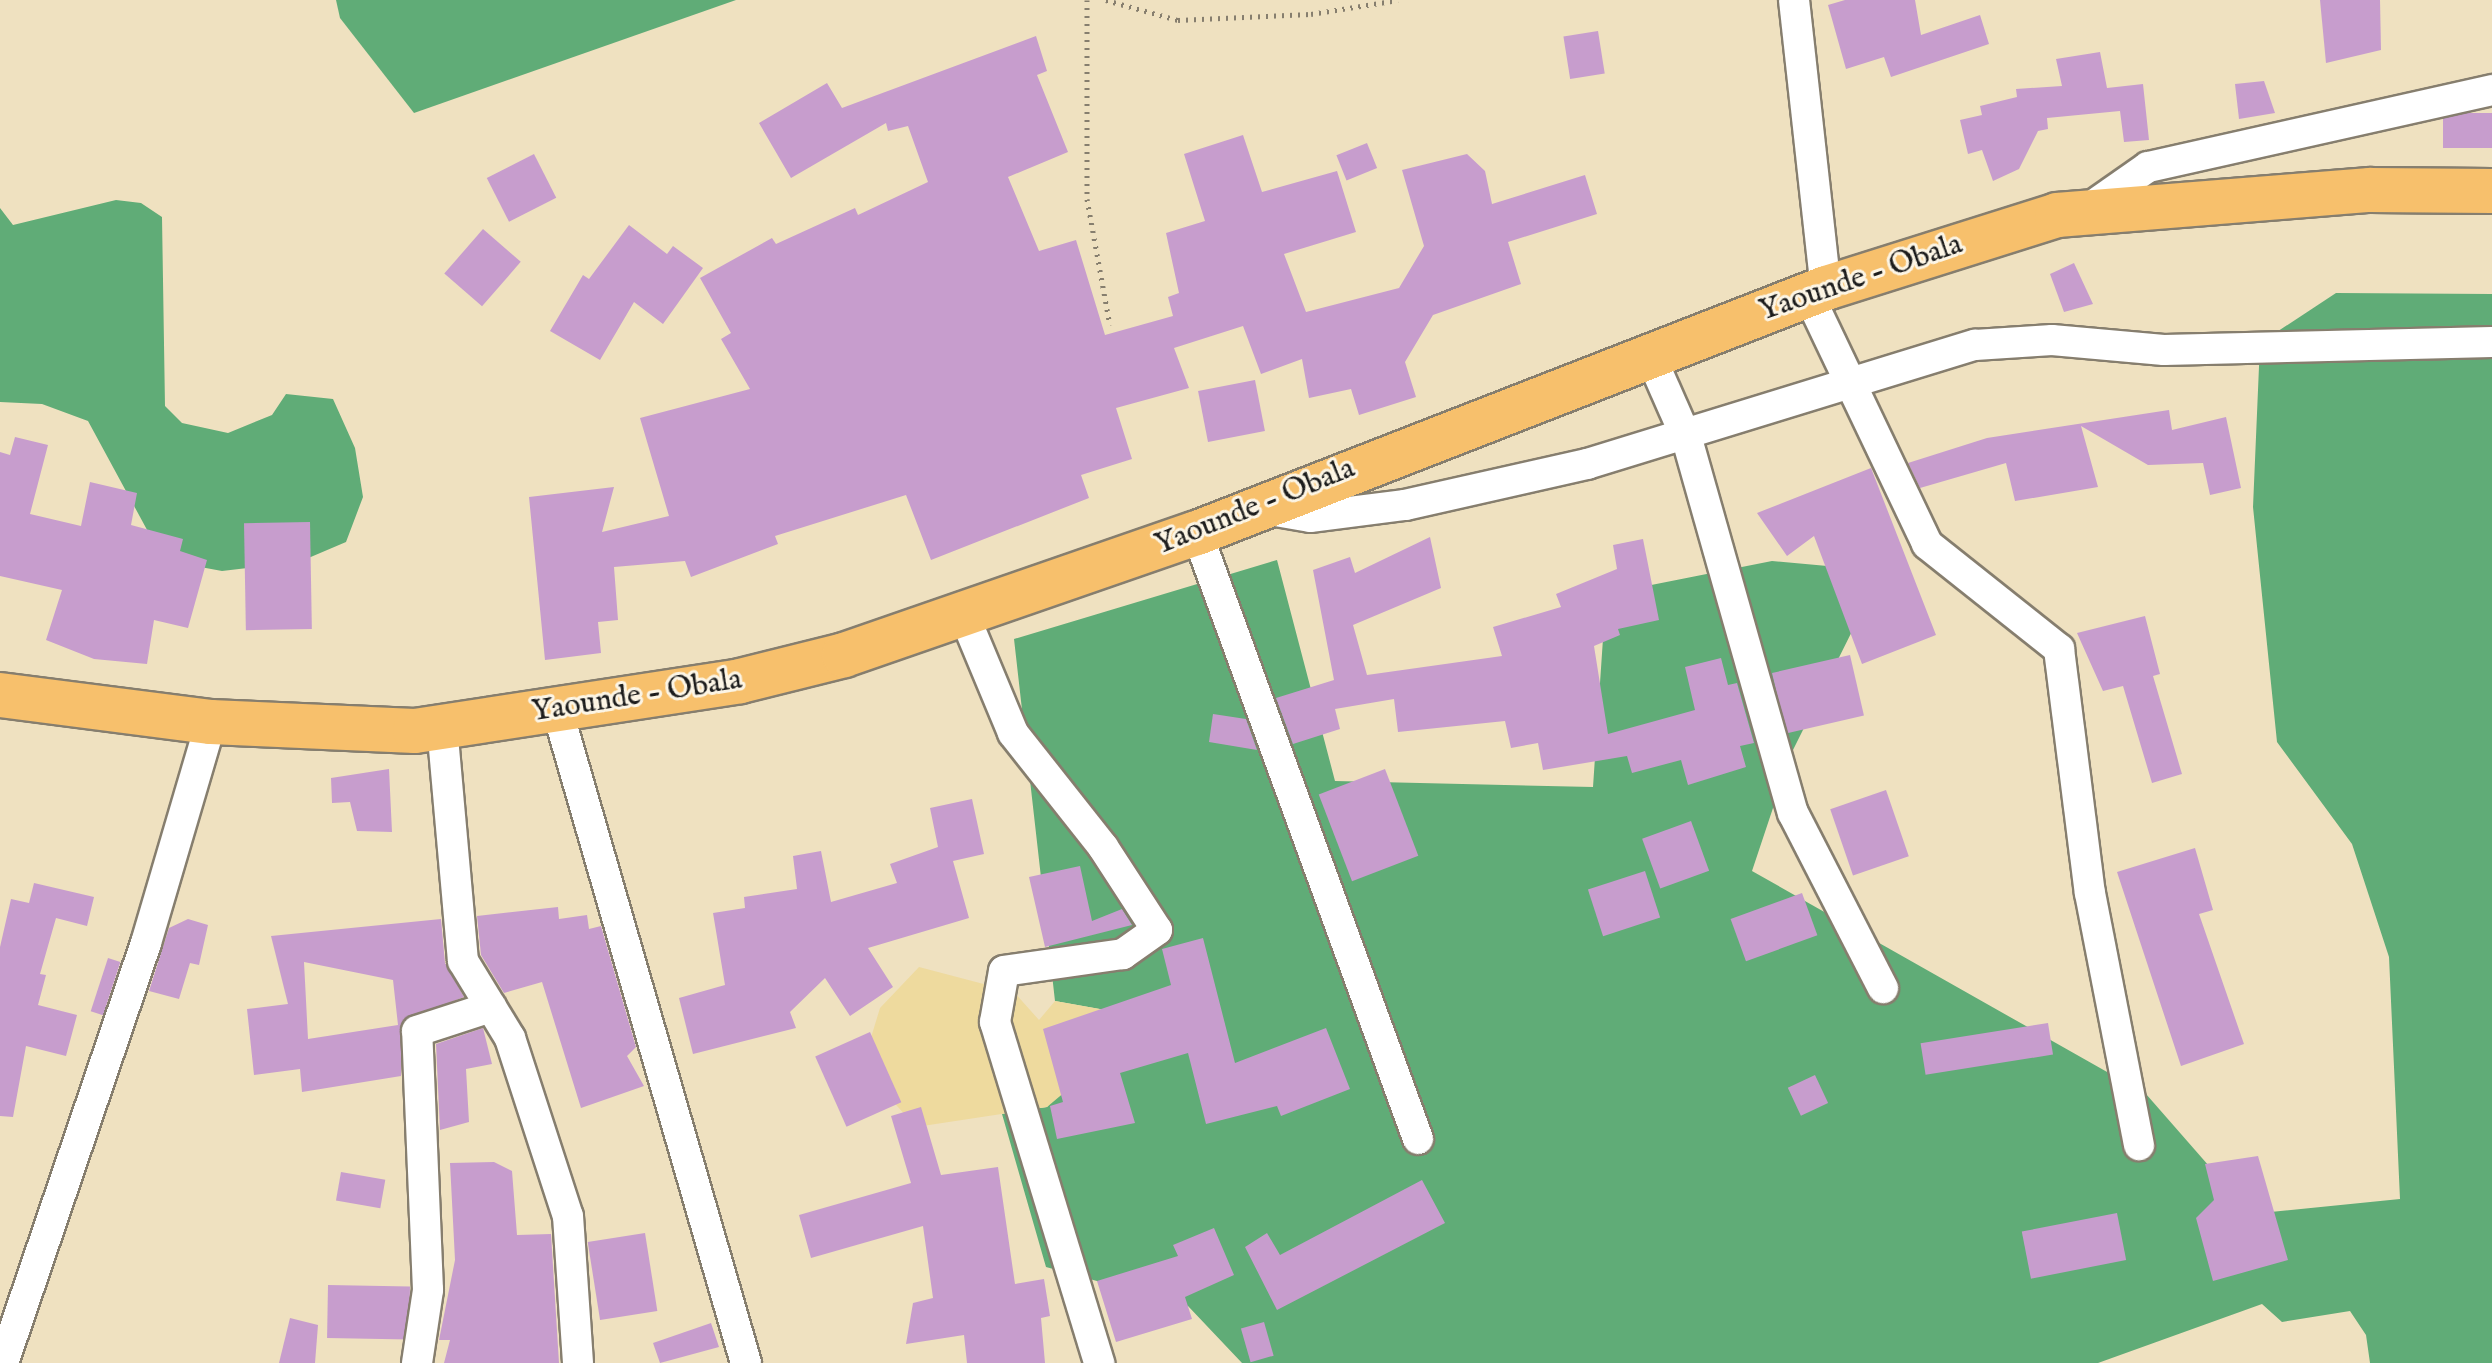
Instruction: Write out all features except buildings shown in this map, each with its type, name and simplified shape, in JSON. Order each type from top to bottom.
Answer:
[{"type":"highway","name":"Yaounde - Obala","points":[[0,695],[211,722],[442,726],[740,681],[964,615],[1197,533],[1250,507],[1817,291],[2088,209],[2370,190],[2492,191]]},
{"type":"street","points":[[1794,0],[1817,291],[1851,383],[1927,544],[2059,649],[2090,893],[2139,1145]]},
{"type":"street","points":[[2088,209],[2148,167],[2492,90]]},
{"type":"street","points":[[1250,507],[1310,517],[1405,505],[1687,439],[1851,383],[1990,344],[2052,340],[2164,350],[2492,342]]},
{"type":"street","points":[[1649,353],[1687,439],[1793,813],[1883,988]]},
{"type":"street","points":[[1197,533],[1418,1139]]},
{"type":"street","points":[[964,615],[1013,733],[1103,847],[1157,930],[1123,954],[1004,971],[995,1022],[1099,1363]]},
{"type":"street","points":[[557,709],[746,1363]]},
{"type":"street","points":[[3,1363],[146,943],[211,722]]},
{"type":"street","points":[[442,726],[463,961],[510,1038],[568,1216],[578,1363]]},
{"type":"street","points":[[417,1363],[428,1290],[417,1031],[491,1007]]},
{"type":"path","points":[[1087,0],[1087,199],[1110,325]]},
{"type":"path","points":[[1106,0],[1178,20],[1311,14],[1398,0]]},
{"type":"green space","points":[[336,0],[736,0],[414,113],[340,18]]},
{"type":"green space","points":[[116,200],[141,203],[162,217],[165,406],[182,423],[228,433],[272,415],[286,394],[333,399],[355,448],[363,497],[346,542],[299,562],[222,571],[195,566],[152,539],[88,421],[42,404],[0,402],[0,208],[13,225]]},
{"type":"green space","points":[[2336,293],[2492,294],[2492,1363],[2370,1363],[2366,1335],[2350,1311],[2282,1322],[2262,1304],[2098,1363],[1242,1363],[1188,1306],[1046,1267],[1002,1114],[1047,1107],[1122,1013],[1055,1001],[1014,639],[1277,560],[1335,781],[1593,787],[1606,594],[1772,561],[1882,571],[1791,754],[1752,871],[2146,1094],[2251,1214],[2400,1199],[2389,957],[2352,844],[2277,742],[2253,507],[2260,343]]},
{"type":"sand","points":[[919,967],[1014,992],[1039,1020],[1055,1001],[1122,1013],[1122,1044],[1047,1107],[916,1127],[862,1067],[880,1008]]}]
